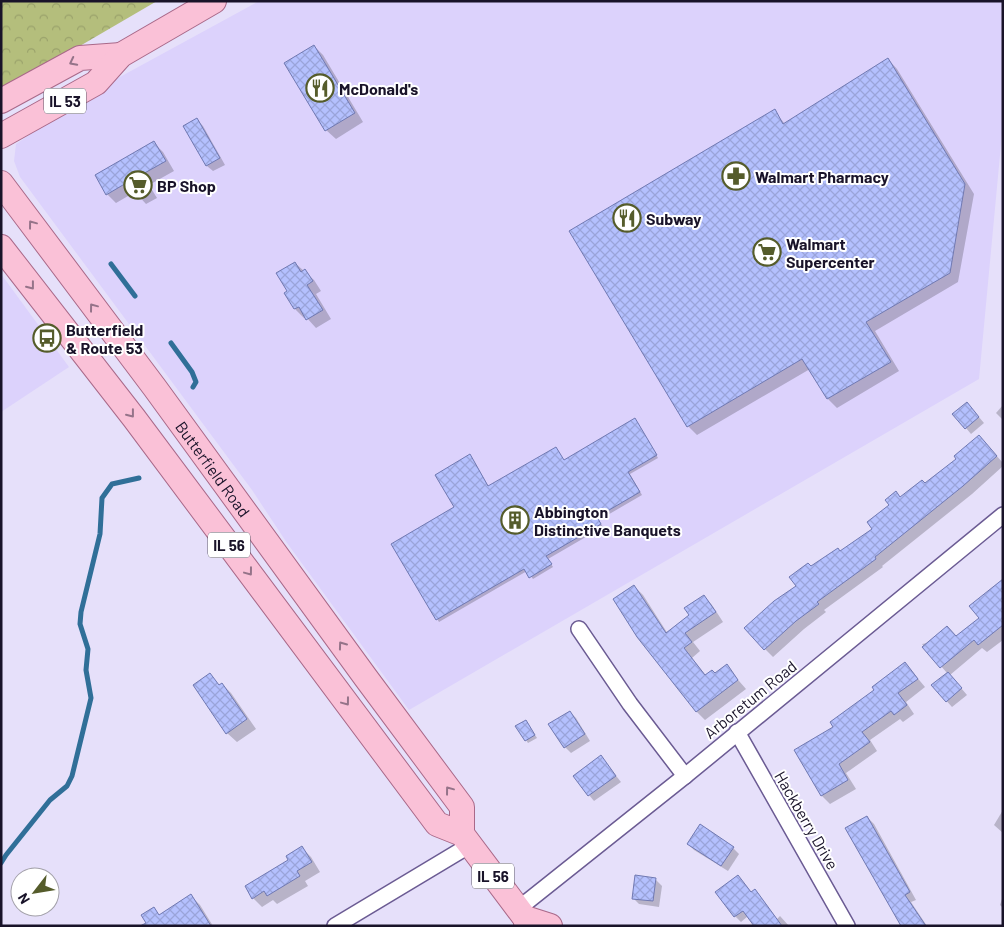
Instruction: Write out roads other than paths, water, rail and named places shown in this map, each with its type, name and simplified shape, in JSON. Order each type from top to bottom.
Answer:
[{"type":"main road","name":"IL 53","points":[[1,136],[96,83],[121,55],[214,1]]},
{"type":"main road","name":"IL 53","points":[[1,101],[80,58],[121,55]]},
{"type":"main road","name":"Butterfield Road","points":[[1,183],[155,388],[462,807],[466,840]]},
{"type":"main road","name":"Butterfield Road","points":[[1,247],[134,418],[437,824],[466,840]]},
{"type":"main road","name":"IL 56","points":[[466,840],[523,918]]},
{"type":"main road","points":[[523,918],[550,926]]},
{"type":"street","name":"Arboretum Road","points":[[523,918],[737,732],[1003,515]]},
{"type":"street","points":[[578,629],[630,704],[685,776]]},
{"type":"street","name":"Hackberry Drive","points":[[737,732],[847,926]]},
{"type":"street","points":[[335,926],[466,840]]},
{"type":"waterway","points":[[111,264],[135,296]]},
{"type":"waterway","points":[[171,343],[192,372],[196,382],[193,387]]},
{"type":"waterway","points":[[1,863],[50,800],[67,786],[72,776],[91,698],[86,670],[88,649],[80,624],[81,612],[100,534],[102,498],[112,484],[139,478]]},
{"type":"place","name":"McDonald's","points":[[320,88]]},
{"type":"place","name":"Walmart Pharmacy","points":[[736,176]]},
{"type":"place","name":"BP Shop","points":[[138,185]]},
{"type":"place","name":"Subway","points":[[627,218]]},
{"type":"place","name":"Walmart Supercenter","points":[[767,252]]},
{"type":"place","name":"Butterfield & Route 53","points":[[47,338]]},
{"type":"place","name":"Abbington Distinctive Banquets","points":[[515,520]]}]
